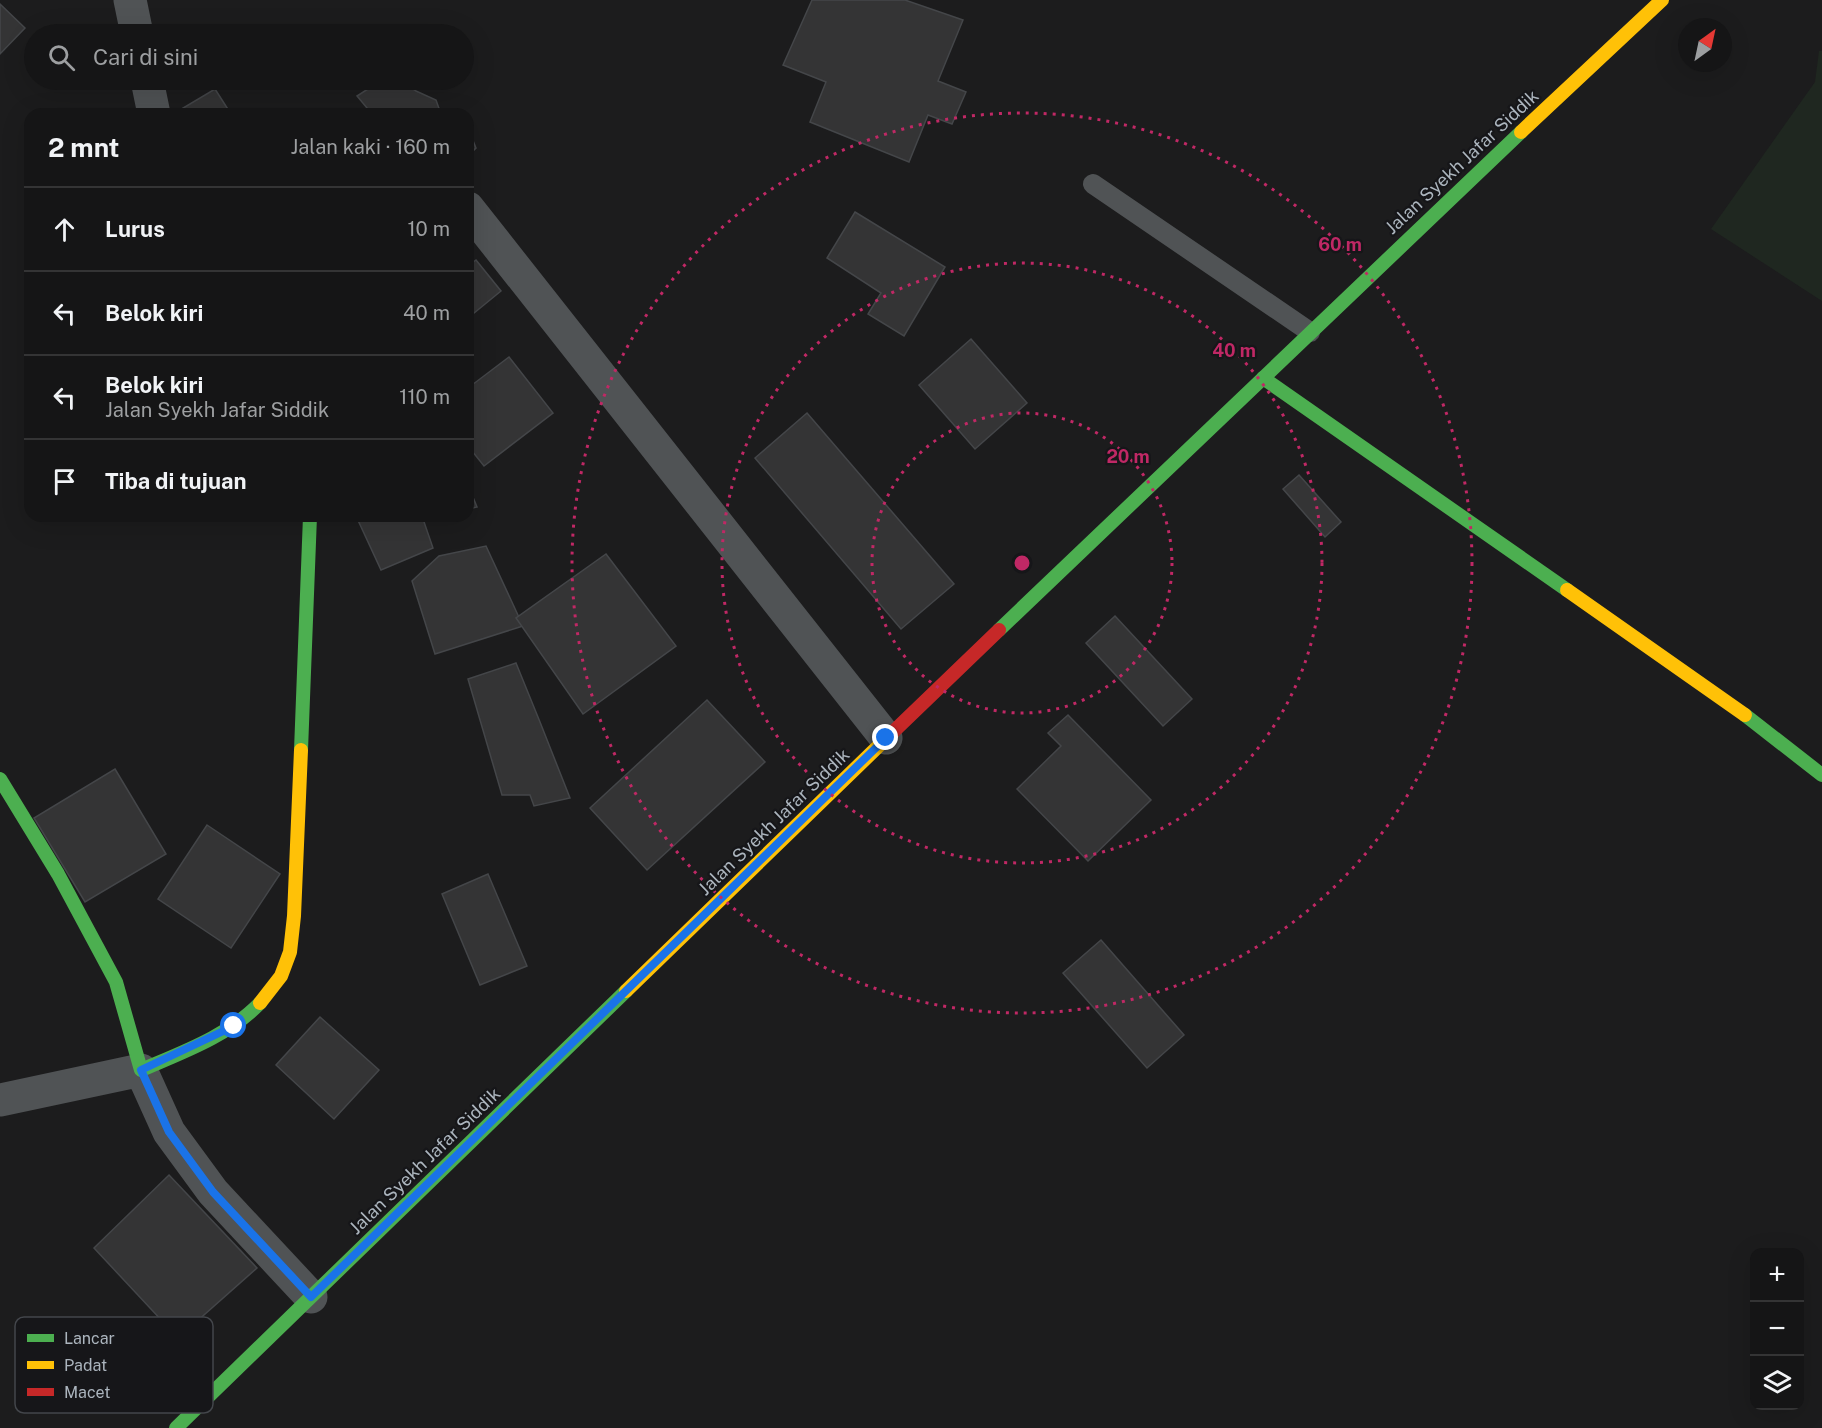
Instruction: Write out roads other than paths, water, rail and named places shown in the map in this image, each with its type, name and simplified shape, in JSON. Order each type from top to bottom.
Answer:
[{"type":"main road","name":"Jalan Syekh Jafar Siddik","points":[[213,1392],[886,738],[1263,378],[1407,237],[1662,0]]},
{"type":"main road","points":[[1263,378],[1730,704],[1822,775]]},
{"type":"main road","points":[[0,779],[58,874],[116,982],[141,1070],[234,1026],[256,1009],[274,988],[289,954],[294,916],[310,522]]},
{"type":"main road","name":"Jalan Syekh Jafar Siddik","points":[[176,1428],[191,1413]]},
{"type":"street","points":[[130,0],[136,24]]},
{"type":"street","points":[[149,90],[153,108]]},
{"type":"street","points":[[474,216],[886,738]]},
{"type":"street","points":[[0,1100],[141,1070],[169,1132],[213,1192],[311,1297]]},
{"type":"lane","points":[[1093,184],[1310,332]]}]
